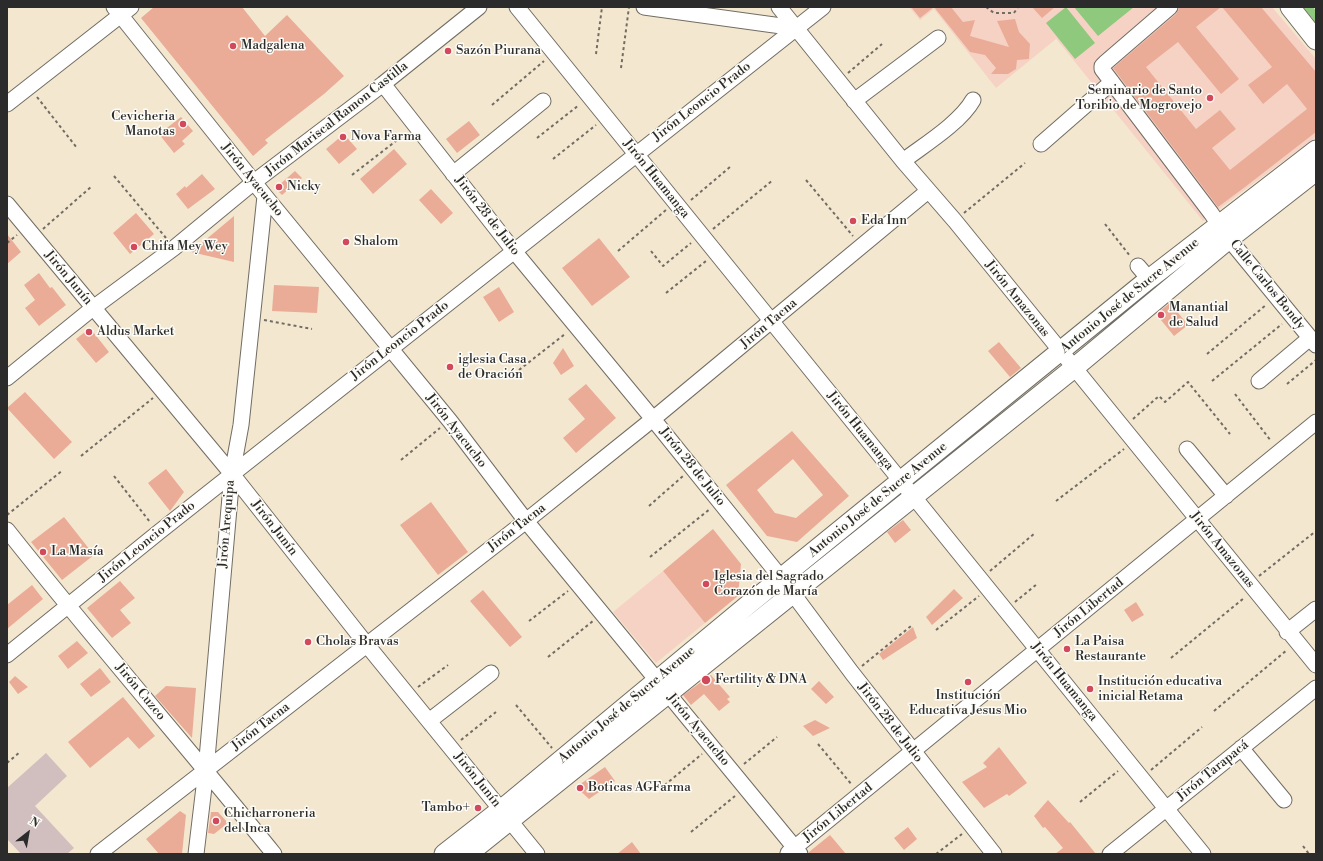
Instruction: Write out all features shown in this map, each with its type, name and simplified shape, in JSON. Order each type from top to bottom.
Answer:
[{"type":"main road","points":[[1290,7],[1316,40]]},
{"type":"main road","name":"Antonio José de Sucre Avenue","points":[[787,586],[914,496],[1074,368],[1316,150]]},
{"type":"main road","name":"Antonio José de Sucre Avenue","points":[[444,854],[505,815],[787,586],[901,481],[1060,351],[1144,272],[1224,232],[1316,171]]},
{"type":"main road","name":"Antonio José de Sucre Avenue","points":[[468,854],[562,759],[663,687]]},
{"type":"street","name":"Jirón Mariscal Ramon Castilla","points":[[7,378],[93,308],[174,248],[254,182],[384,84],[479,7]]},
{"type":"street","name":"Jirón Huamanga","points":[[517,7],[1203,854]]},
{"type":"street","points":[[644,7],[796,28]]},
{"type":"street","name":"Jirón Amazonas","points":[[779,7],[854,101],[928,191],[955,221],[1316,665]]},
{"type":"street","name":"Jirón Leoncio Prado","points":[[7,655],[232,474],[823,7]]},
{"type":"street","name":"Calle Carlos Bondy","points":[[1170,7],[1102,66],[1104,72],[1224,232],[1313,342]]},
{"type":"street","points":[[7,104],[122,10]]},
{"type":"street","name":"Jirón Ayacucho","points":[[122,10],[265,196],[450,421],[526,521],[734,773],[794,852]]},
{"type":"street","points":[[854,101],[938,38]]},
{"type":"street","points":[[1041,144],[1112,82]]},
{"type":"street","name":"Jirón 28 de Julio","points":[[384,84],[514,251],[653,419],[787,586],[912,751],[994,854]]},
{"type":"street","points":[[903,161],[957,119],[968,109],[973,100]]},
{"type":"street","points":[[453,174],[543,101]]},
{"type":"street","name":"Jirón Tacna","points":[[98,854],[526,521],[653,419],[928,191]]},
{"type":"street","name":"Jirón Arequipa","points":[[196,854],[206,770],[232,474],[241,425],[265,196]]},
{"type":"street","name":"Jirón Junín","points":[[7,204],[232,474],[367,645],[537,854]]},
{"type":"street","points":[[1259,381],[1313,342]]},
{"type":"street","name":"Jirón Libertad","points":[[794,852],[912,751],[1038,650],[1316,422]]},
{"type":"street","points":[[1187,449],[1226,496]]},
{"type":"street","name":"Jirón Cuzco","points":[[7,530],[68,607],[206,770],[274,854]]},
{"type":"street","points":[[1292,637],[1316,609]]},
{"type":"street","points":[[428,721],[491,673]]},
{"type":"street","name":"Jirón Tarapacá","points":[[1110,854],[1316,688]]},
{"type":"street","points":[[1241,748],[1284,800]]},
{"type":"path","points":[[596,54],[602,7]]},
{"type":"path","points":[[620,68],[629,7]]},
{"type":"path","points":[[986,7],[994,13],[1014,14],[1018,7]]},
{"type":"path","points":[[838,81],[882,44]]},
{"type":"path","points":[[492,105],[554,52]]},
{"type":"path","points":[[29,86],[77,148]]},
{"type":"path","points":[[537,138],[590,96]]},
{"type":"path","points":[[553,159],[606,116]]},
{"type":"path","points":[[352,175],[416,126]]},
{"type":"path","points":[[955,221],[1025,163]]},
{"type":"path","points":[[618,251],[730,167]]},
{"type":"path","points":[[114,176],[174,248]]},
{"type":"path","points":[[651,251],[663,266],[703,236],[772,180]]},
{"type":"path","points":[[806,180],[862,247]]},
{"type":"path","points":[[34,237],[92,186]]},
{"type":"path","points":[[1104,224],[1144,272]]},
{"type":"path","points":[[666,293],[716,252]]},
{"type":"path","points":[[1207,354],[1276,297]]},
{"type":"path","points":[[1212,381],[1292,316]]},
{"type":"path","points":[[252,318],[312,329]]},
{"type":"path","points":[[519,370],[576,326]]},
{"type":"path","points":[[1287,384],[1316,360]]},
{"type":"path","points":[[1123,428],[1159,396],[1165,402],[1188,382],[1230,434]]},
{"type":"path","points":[[81,456],[162,390]]},
{"type":"path","points":[[1235,394],[1280,452]]},
{"type":"path","points":[[401,460],[450,421]]},
{"type":"path","points":[[1056,501],[1134,441]]},
{"type":"path","points":[[649,506],[692,468]]},
{"type":"path","points":[[7,515],[63,470]]},
{"type":"path","points":[[114,476],[159,532]]},
{"type":"path","points":[[650,557],[719,502]]},
{"type":"path","points":[[1171,658],[1316,531]]},
{"type":"path","points":[[936,630],[985,584],[1035,533]]},
{"type":"path","points":[[529,621],[578,584]]},
{"type":"path","points":[[1006,610],[1037,584]]},
{"type":"path","points":[[548,657],[602,614]]},
{"type":"path","points":[[852,673],[911,626]]},
{"type":"path","points":[[1214,711],[1292,637]]},
{"type":"path","points":[[408,695],[448,665]]},
{"type":"path","points":[[516,705],[562,759]]},
{"type":"path","points":[[451,749],[496,712]]},
{"type":"path","points":[[1142,778],[1202,728]]},
{"type":"path","points":[[734,773],[777,737]]},
{"type":"path","points":[[818,744],[860,794]]},
{"type":"path","points":[[660,789],[712,746]]},
{"type":"path","points":[[7,763],[20,752]]},
{"type":"path","points":[[1080,802],[1129,762]]},
{"type":"path","points":[[691,832],[745,787]]},
{"type":"path","points":[[936,854],[972,826]]},
{"type":"path","points":[[1303,846],[1309,854]]},
{"type":"shaded area","name":"Seminario de Santo Toribio de Mogrovejo","points":[[909,7],[1272,7],[1316,59],[1316,137],[1203,221],[1054,36],[1056,39],[996,88],[934,9],[920,20]]},
{"type":"shaded area","points":[[663,571],[705,623],[656,663],[613,612]]},
{"type":"shaded area","points":[[46,753],[67,776],[35,806],[74,848],[67,854],[21,854],[7,839],[7,788]]},
{"type":"green space","points":[[1066,7],[1095,43],[1075,59],[1046,23]]},
{"type":"green space","points":[[1074,7],[1134,7],[1098,36]]},
{"type":"green space","points":[[1303,7],[1313,7],[1316,11],[1316,23]]},
{"type":"building","points":[[154,7],[242,7],[265,36],[287,15],[344,76],[324,94],[265,140],[268,143],[253,156],[141,18]]},
{"type":"building","points":[[911,7],[934,7],[920,18]]},
{"type":"building","points":[[934,7],[951,7],[963,22],[975,20],[970,36],[1009,47],[997,21],[1015,19],[1019,32],[1030,44],[1029,59],[1017,60],[1016,69],[1008,74],[991,74],[996,68],[985,55],[970,52]]},
{"type":"building","points":[[1032,7],[1055,7],[1042,18]]},
{"type":"building","points":[[1180,7],[1221,7],[1196,27],[1239,79],[1221,94],[1178,42],[1146,67],[1196,129],[1220,110],[1236,129],[1212,148],[1230,170],[1307,109],[1287,84],[1263,104],[1248,85],[1272,67],[1222,7],[1261,7],[1316,72],[1316,132],[1218,207],[1113,68],[1176,14]]},
{"type":"building","points":[[181,117],[193,131],[182,141],[185,144],[174,153],[159,134]]},
{"type":"building","points":[[469,121],[480,135],[457,153],[446,139]]},
{"type":"building","points":[[344,134],[357,149],[339,164],[326,149]]},
{"type":"building","points":[[394,149],[407,164],[373,194],[360,179]]},
{"type":"building","points":[[295,171],[302,178],[282,195],[277,190],[279,185]]},
{"type":"building","points":[[202,174],[215,189],[188,209],[176,194],[185,186],[186,188]]},
{"type":"building","points":[[431,189],[453,213],[441,224],[419,200]]},
{"type":"building","points":[[136,213],[154,234],[130,254],[113,233]]},
{"type":"building","points":[[234,216],[234,262],[191,252]]},
{"type":"building","points":[[7,234],[21,252],[7,264]]},
{"type":"building","points":[[599,238],[630,277],[592,306],[562,268]]},
{"type":"building","points":[[39,273],[50,288],[52,287],[66,305],[39,326],[25,308],[35,300],[24,285]]},
{"type":"building","points":[[274,285],[319,287],[317,313],[272,311]]},
{"type":"building","points":[[499,287],[514,312],[499,322],[483,297]]},
{"type":"building","points":[[1170,303],[1188,325],[1174,336],[1156,314]]},
{"type":"building","points":[[90,328],[109,352],[96,363],[76,339]]},
{"type":"building","points":[[999,342],[1021,368],[1010,377],[988,351]]},
{"type":"building","points":[[563,348],[574,366],[561,375],[553,363]]},
{"type":"building","points":[[586,384],[616,418],[576,453],[563,438],[585,419],[568,399]]},
{"type":"building","points":[[25,392],[72,442],[54,459],[7,408]]},
{"type":"building","points":[[792,431],[849,496],[797,542],[767,536],[726,485]],"holes":[[[793,459],[823,495],[796,518],[775,513],[757,490]]]},
{"type":"building","points":[[166,469],[184,492],[170,511],[148,483]]},
{"type":"building","points":[[431,502],[468,552],[438,575],[400,525]]},
{"type":"building","points":[[64,517],[94,555],[62,580],[31,542]]},
{"type":"building","points":[[903,520],[911,530],[895,543],[887,532]]},
{"type":"building","name":"Iglesia del Sagrado Corazón de María","points":[[713,529],[741,564],[738,596],[705,623],[663,571]]},
{"type":"building","points":[[120,581],[135,598],[120,610],[131,623],[112,638],[87,608]]},
{"type":"building","points":[[32,585],[43,599],[7,629],[7,605]]},
{"type":"building","points":[[954,589],[963,598],[932,625],[926,617]]},
{"type":"building","points":[[483,590],[522,637],[510,647],[470,601]]},
{"type":"building","points":[[1136,602],[1144,615],[1132,622],[1124,610]]},
{"type":"building","points":[[913,627],[917,638],[883,660],[879,654]]},
{"type":"building","points":[[77,641],[88,653],[68,669],[58,656]]},
{"type":"building","points":[[100,668],[111,682],[91,697],[80,684]]},
{"type":"building","points":[[711,675],[730,697],[727,699],[730,702],[719,711],[704,694],[691,705],[683,695]]},
{"type":"building","points":[[15,676],[28,687],[18,694],[9,682]]},
{"type":"building","points":[[819,681],[834,697],[826,704],[811,689]]},
{"type":"building","points":[[166,686],[196,688],[192,738],[155,696]]},
{"type":"building","points":[[123,697],[155,736],[139,749],[128,737],[90,768],[68,742]]},
{"type":"building","points":[[815,720],[830,728],[813,736],[803,726]]},
{"type":"building","points":[[999,747],[1027,783],[1009,796],[1007,794],[984,808],[962,782],[987,767],[983,763]]},
{"type":"building","points":[[605,767],[615,781],[589,799],[576,787]]},
{"type":"building","points":[[1048,800],[1069,823],[1070,822],[1096,854],[1055,854],[1063,848],[1045,827],[1043,828],[1034,816]]},
{"type":"building","points":[[180,811],[186,815],[182,854],[159,854],[146,839]]},
{"type":"building","points":[[211,812],[218,812],[228,823],[214,834],[208,833]]},
{"type":"building","points":[[908,827],[917,839],[904,850],[894,838]]},
{"type":"building","points":[[830,835],[846,854],[809,854],[809,852]]},
{"type":"building","points":[[632,842],[641,854],[617,854]]},
{"type":"place","name":"Madgalena","points":[[233,46]]},
{"type":"place","name":"Sazón Piurana","points":[[448,51]]},
{"type":"place","name":"Seminario de Santo Toribio de Mogrovejo","points":[[1210,98]]},
{"type":"place","name":"Cevicheria Manotas","points":[[183,124]]},
{"type":"place","name":"Nova Farma","points":[[343,137]]},
{"type":"place","name":"Nicky","points":[[279,187]]},
{"type":"place","name":"Eda Inn","points":[[853,221]]},
{"type":"place","name":"Shalom","points":[[346,242]]},
{"type":"place","name":"Chifa Mey Wey","points":[[134,247]]},
{"type":"place","name":"Manantial de Salud","points":[[1161,315]]},
{"type":"place","name":"Aldus Market","points":[[89,332]]},
{"type":"place","name":"iglesia Casa de Oración","points":[[450,367]]},
{"type":"place","name":"La Masía","points":[[43,552]]},
{"type":"place","name":"Iglesia del Sagrado Corazón de María","points":[[706,584]]},
{"type":"place","name":"Cholas Bravas","points":[[308,642]]},
{"type":"place","name":"La Paisa Restaurante","points":[[1067,649]]},
{"type":"place","name":"Fertility & DNA","points":[[706,680]]},
{"type":"place","name":"Institución Educativa Jesus Mio","points":[[968,682]]},
{"type":"place","name":"Institución educativa inicial Retama","points":[[1090,689]]},
{"type":"place","name":"Boticas AGFarma","points":[[580,788]]},
{"type":"place","name":"Tambo+","points":[[478,808]]},
{"type":"place","name":"Chicharroneria del Inca","points":[[216,821]]}]
